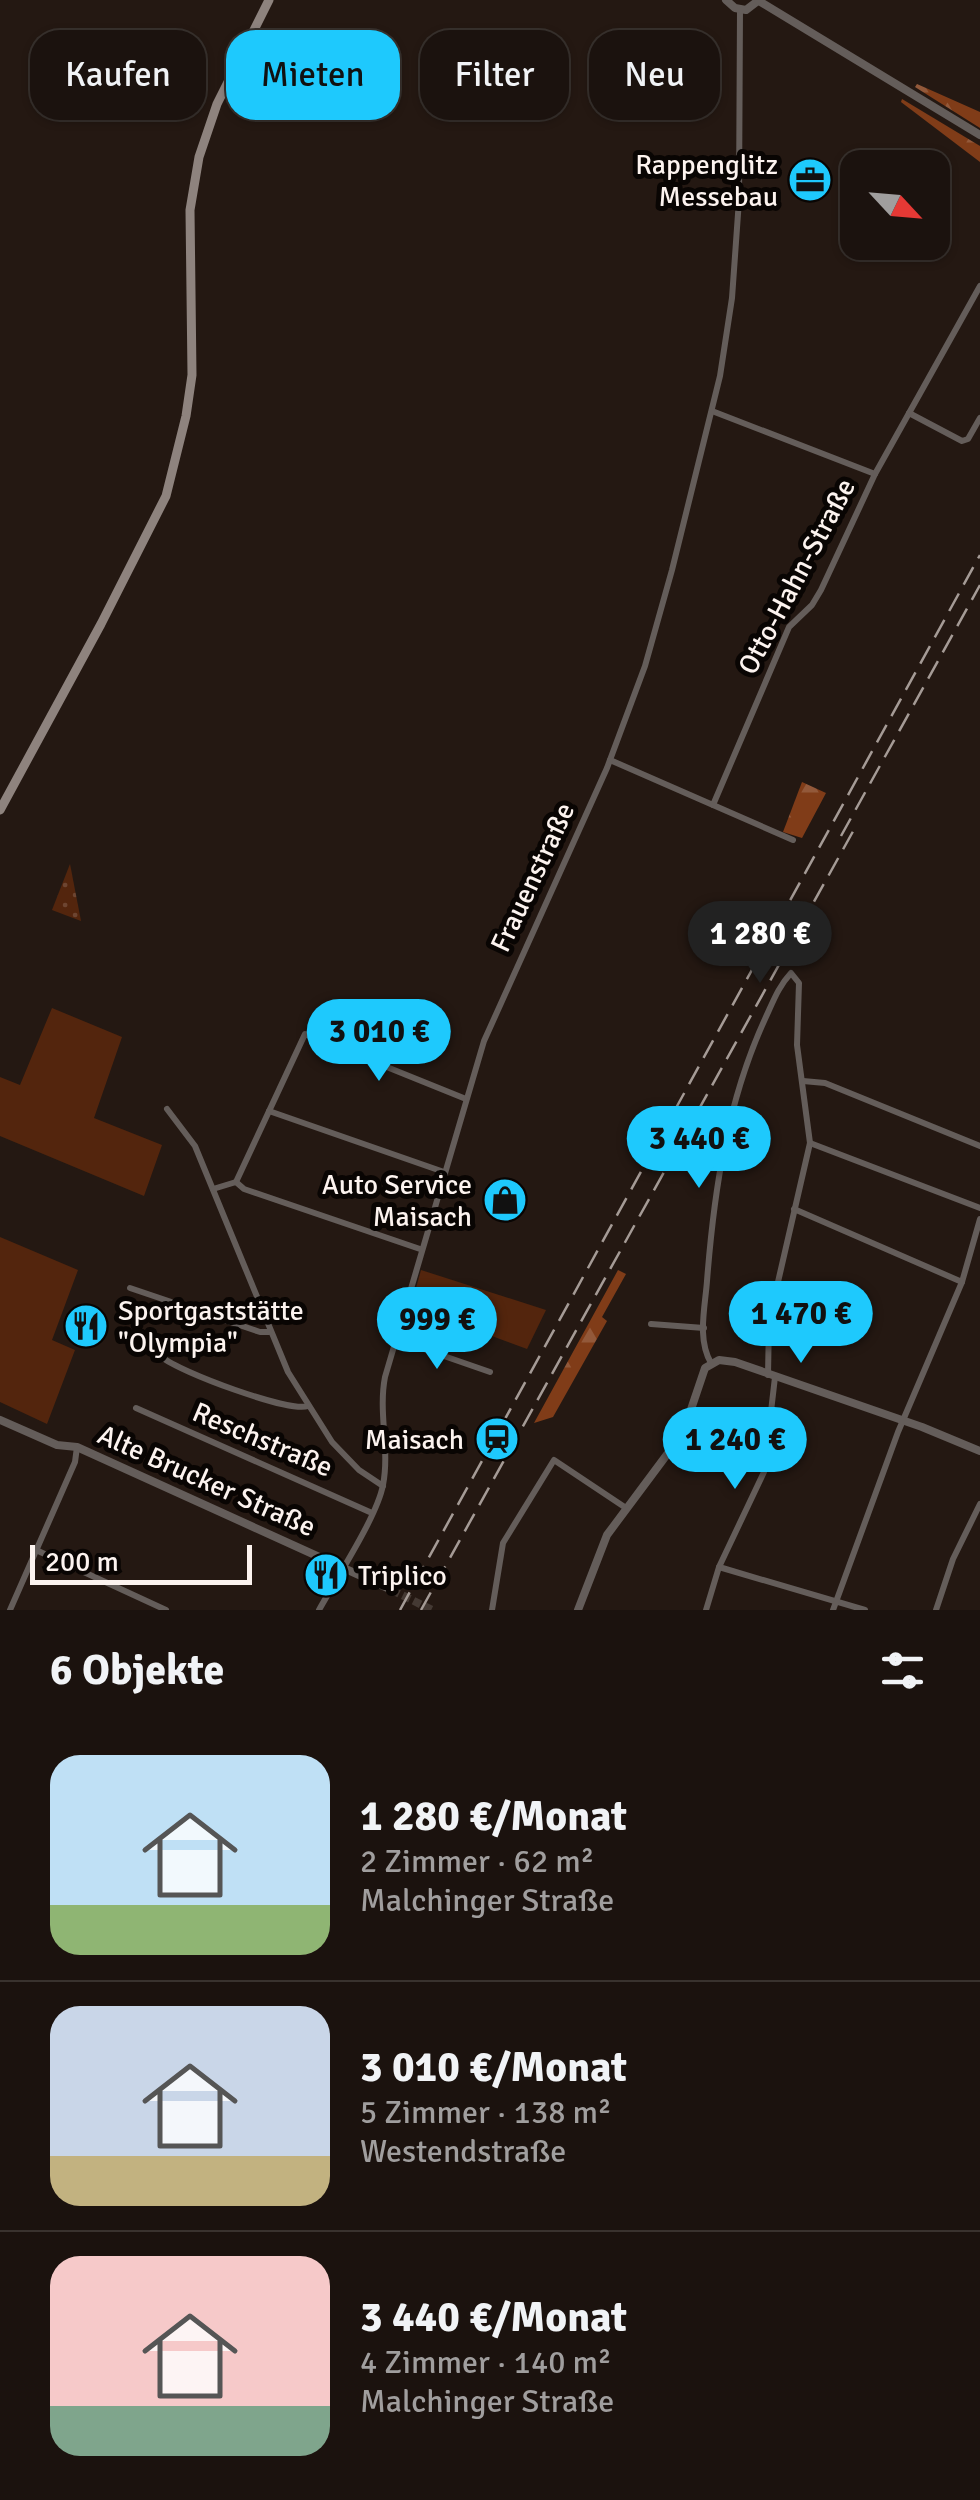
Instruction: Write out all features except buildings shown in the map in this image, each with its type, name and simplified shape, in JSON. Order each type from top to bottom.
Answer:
[{"type":"main road","points":[[0,810],[166,496],[192,375],[190,210],[200,153],[217,104],[268,0]]},
{"type":"street","points":[[726,0],[740,10],[751,8],[759,0],[980,135]]},
{"type":"street","name":"Frauenstraße","points":[[319,1610],[372,1513],[382,1486],[385,1454],[381,1410],[395,1339],[466,1099],[502,997],[610,760],[652,644],[720,376],[732,298],[739,200],[740,10]]},
{"type":"street","points":[[875,474],[980,286]]},
{"type":"street","name":"Otto-Hahn-Straße","points":[[712,410],[875,474],[821,590],[812,606],[789,627],[713,805]]},
{"type":"street","points":[[909,413],[962,441],[968,439],[980,418]]},
{"type":"street","points":[[610,760],[792,840]]},
{"type":"street","points":[[706,1610],[718,1568],[764,1472],[772,1376],[769,1320],[810,1143],[796,1045],[799,982],[791,973],[781,984],[738,1085],[723,1149],[710,1234],[702,1349],[710,1364]]},
{"type":"street","points":[[236,1182],[304,1034],[466,1099]]},
{"type":"street","points":[[803,1081],[825,1084],[980,1146]]},
{"type":"street","points":[[167,1109],[195,1146],[270,1332],[308,1406],[332,1442],[382,1486]]},
{"type":"street","points":[[269,1111],[444,1172]]},
{"type":"street","points":[[810,1143],[980,1208]]},
{"type":"street","points":[[213,1188],[236,1182]]},
{"type":"street","points":[[236,1182],[244,1189],[420,1249]]},
{"type":"street","points":[[794,1208],[962,1282]]},
{"type":"street","points":[[835,1606],[904,1421],[962,1282],[980,1219]]},
{"type":"street","points":[[130,1288],[270,1332]]},
{"type":"street","points":[[650,1324],[704,1328]]},
{"type":"street","points":[[395,1339],[490,1372]]},
{"type":"street","points":[[162,1357],[172,1366],[298,1410],[308,1406]]},
{"type":"street","points":[[578,1610],[607,1535],[676,1447],[699,1377],[710,1364],[726,1360],[904,1421],[980,1452]]},
{"type":"street","name":"Reschstraße","points":[[136,1408],[372,1513]]},
{"type":"street","name":"Alte Brucker Straße","points":[[0,1420],[57,1444],[78,1448],[392,1590]]},
{"type":"street","points":[[10,1610],[78,1448]]},
{"type":"street","points":[[492,1610],[502,1543],[554,1460],[626,1508]]},
{"type":"street","points":[[936,1610],[953,1559],[980,1504]]},
{"type":"street","points":[[36,1550],[166,1610]]},
{"type":"street","points":[[718,1568],[835,1606],[865,1610]]},
{"type":"shaded area","points":[[70,864],[81,921],[52,910]]},
{"type":"shaded area","points":[[52,1008],[122,1037],[94,1118],[162,1145],[144,1196],[0,1136],[0,1077],[20,1085]]},
{"type":"shaded area","points":[[0,1237],[78,1270],[52,1340],[75,1350],[47,1424],[0,1402]]},
{"type":"shaded area","points":[[421,1270],[546,1310],[527,1349],[411,1306]]},
{"type":"green space","points":[[917,84],[980,112],[980,128],[915,87]]},
{"type":"green space","points":[[902,99],[980,146],[980,162],[901,102]]},
{"type":"green space","points":[[802,782],[826,793],[802,838],[783,832]]},
{"type":"green space","points":[[618,1270],[626,1274],[602,1317],[607,1321],[553,1417],[534,1423]]},
{"type":"tunnel","points":[[392,1590],[432,1610]]},
{"type":"railway","points":[[400,1610],[980,555]]},
{"type":"railway","points":[[841,836],[980,585]]},
{"type":"railway","points":[[421,1610],[856,826]]},
{"type":"place","name":"Rappenglitz Messebau","points":[[810,180]]},
{"type":"place","name":"Auto Service Maisach","points":[[505,1200]]},
{"type":"place","name":"Sportgaststätte \"Olympia\"","points":[[86,1326]]},
{"type":"place","name":"Maisach","points":[[497,1439]]},
{"type":"place","name":"Triplico","points":[[326,1575]]}]
